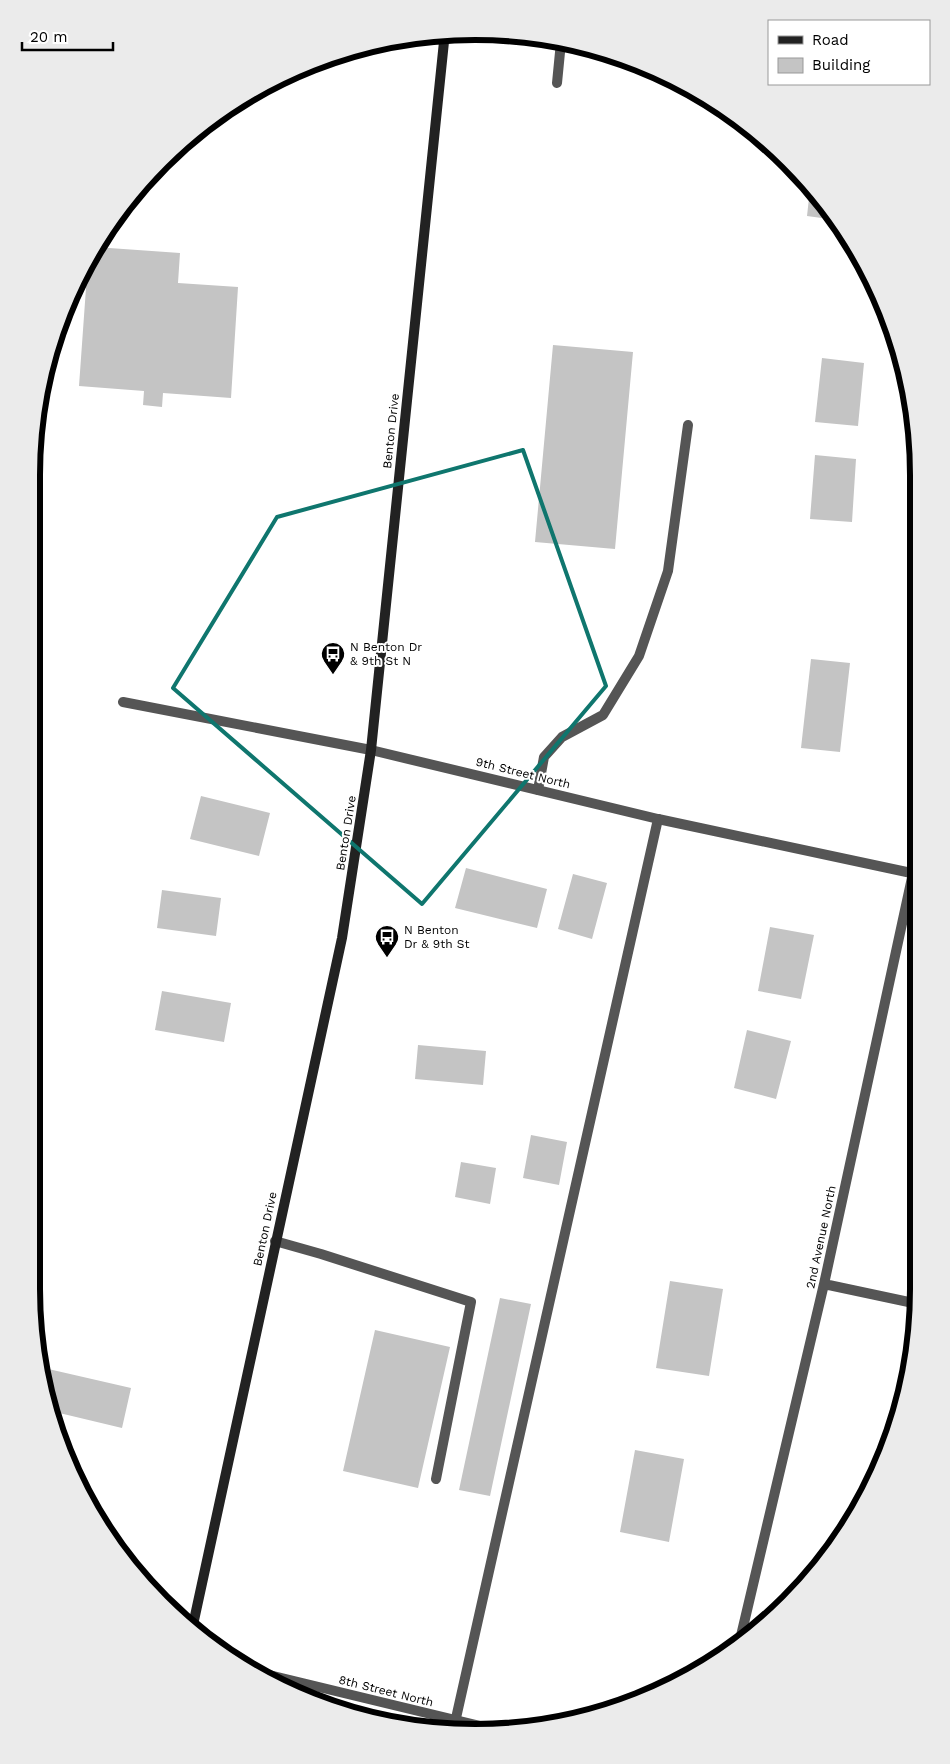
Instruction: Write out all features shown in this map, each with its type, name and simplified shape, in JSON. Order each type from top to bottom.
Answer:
[{"type":"main road","name":"Benton Drive","points":[[194,1621],[342,938],[371,750],[444,41]]},
{"type":"street","points":[[557,83],[560,48]]},
{"type":"street","points":[[538,790],[544,757],[562,737],[603,715],[639,656],[668,571],[688,425]]},
{"type":"street","name":"9th Street North","points":[[124,702],[371,750],[658,819],[910,873]]},
{"type":"street","points":[[454,1723],[658,819]]},
{"type":"street","name":"2nd Avenue North","points":[[742,1633],[824,1284],[910,897]]},
{"type":"street","points":[[275,1241],[471,1302],[436,1479]]},
{"type":"street","points":[[824,1284],[910,1302]]},
{"type":"street","name":"8th Street North","points":[[282,1678],[451,1723]]},
{"type":"highlighted area","points":[[523,450],[606,686],[422,904],[173,688],[277,517]]},
{"type":"building","points":[[809,197],[826,219],[807,216]]},
{"type":"building","points":[[104,248],[180,253],[178,283],[238,287],[231,398],[163,393],[162,407],[143,405],[144,391],[79,386],[87,280]]},
{"type":"building","points":[[553,345],[633,352],[615,549],[535,542]]},
{"type":"building","points":[[822,358],[864,363],[858,426],[815,422]]},
{"type":"building","points":[[815,455],[856,459],[852,522],[810,519]]},
{"type":"building","points":[[811,659],[850,663],[840,752],[801,748]]},
{"type":"building","points":[[201,796],[270,813],[259,856],[190,839]]},
{"type":"building","points":[[466,868],[547,889],[537,928],[455,908]]},
{"type":"building","points":[[573,874],[607,883],[592,939],[558,929]]},
{"type":"building","points":[[162,890],[221,898],[216,936],[157,928]]},
{"type":"building","points":[[770,927],[814,935],[801,999],[758,991]]},
{"type":"building","points":[[162,991],[231,1003],[224,1042],[155,1030]]},
{"type":"building","points":[[747,1030],[791,1041],[776,1099],[734,1088]]},
{"type":"building","points":[[418,1045],[486,1051],[483,1085],[415,1079]]},
{"type":"building","points":[[531,1135],[567,1142],[559,1185],[523,1178]]},
{"type":"building","points":[[461,1162],[496,1168],[490,1204],[455,1197]]},
{"type":"building","points":[[670,1281],[723,1289],[709,1376],[656,1368]]},
{"type":"building","points":[[500,1298],[531,1304],[490,1496],[459,1490]]},
{"type":"building","points":[[375,1330],[450,1347],[418,1488],[343,1471]]},
{"type":"building","points":[[47,1369],[131,1388],[122,1428],[58,1413]]},
{"type":"building","points":[[635,1450],[684,1459],[669,1542],[620,1532]]},
{"type":"place","name":"N Benton Dr & 9th St N","points":[[333,675]]},
{"type":"place","name":"N Benton Dr & 9th St","points":[[387,958]]}]
